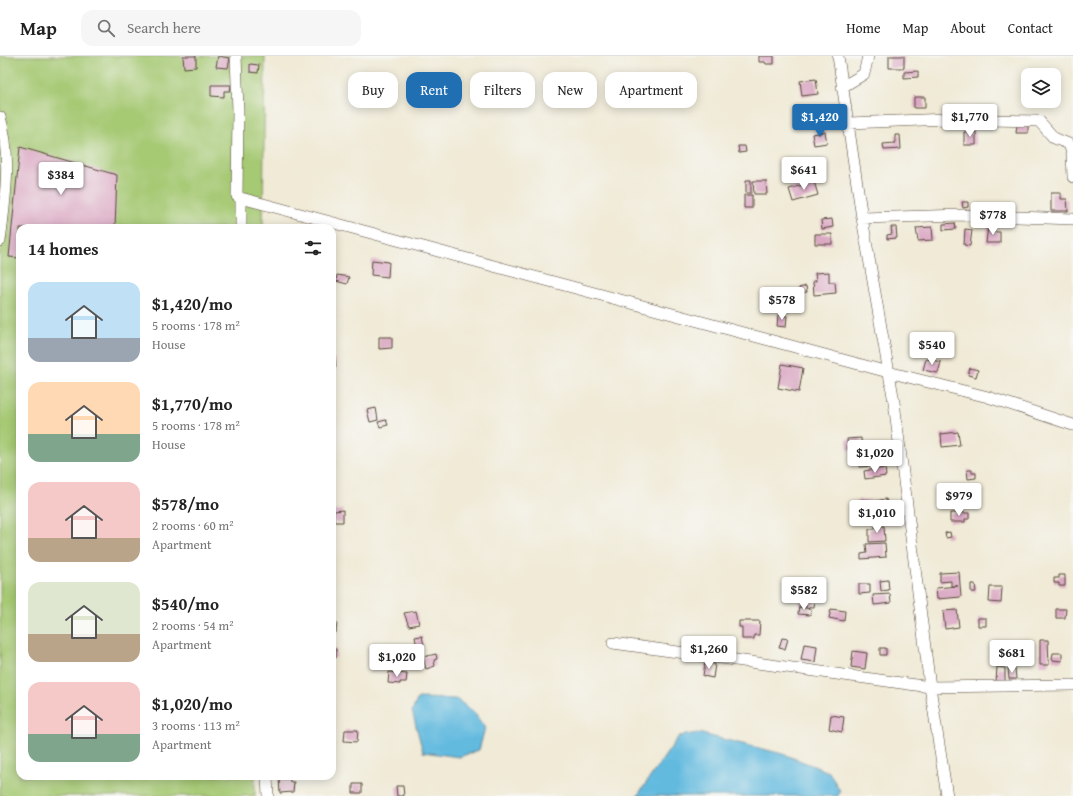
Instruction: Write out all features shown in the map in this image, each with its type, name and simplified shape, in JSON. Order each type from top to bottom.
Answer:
[{"type":"street","points":[[236,56],[238,111],[237,196],[241,198],[888,372],[988,397],[1073,425]]},
{"type":"street","points":[[838,56],[862,218],[894,402],[930,687],[947,796]]},
{"type":"street","points":[[842,88],[860,78],[864,74],[868,56]]},
{"type":"street","points":[[0,117],[6,160],[0,241]]},
{"type":"street","points":[[849,123],[947,119],[1039,121],[1054,138],[1069,144],[1072,153],[1073,177]]},
{"type":"street","points":[[241,198],[241,224]]},
{"type":"street","points":[[862,218],[963,215],[1073,219]]},
{"type":"street","points":[[613,643],[930,687],[1073,685]]},
{"type":"street","points":[[267,780],[268,796]]},
{"type":"green space","points":[[0,56],[265,56],[263,224],[16,224],[16,780],[255,780],[255,796],[0,796]]},
{"type":"water","points":[[418,698],[456,699],[473,711],[485,728],[479,750],[459,757],[423,752],[412,711]]},
{"type":"water","points":[[698,733],[783,754],[829,772],[840,791],[838,796],[637,796],[679,736]]},
{"type":"building","points":[[183,56],[196,56],[196,67],[184,68]]},
{"type":"building","points":[[218,56],[230,58],[228,68],[216,67]]},
{"type":"building","points":[[759,56],[774,56],[774,64],[759,62]]},
{"type":"building","points":[[889,56],[904,56],[904,68],[889,68]]},
{"type":"building","points":[[250,64],[259,65],[258,73],[250,72]]},
{"type":"building","points":[[918,71],[918,77],[904,78],[904,72]]},
{"type":"building","points":[[816,79],[818,94],[802,96],[800,81]]},
{"type":"building","points":[[211,85],[231,85],[230,91],[224,91],[224,97],[211,96]]},
{"type":"building","points":[[914,97],[925,97],[925,108],[914,108]]},
{"type":"building","points":[[805,106],[806,114],[799,115],[798,107]]},
{"type":"building","points":[[1017,125],[1028,126],[1028,133],[1016,133]]},
{"type":"building","points":[[825,132],[827,143],[814,145],[812,134]]},
{"type":"building","points":[[964,132],[976,132],[976,145],[964,145]]},
{"type":"building","points":[[895,135],[900,135],[901,149],[884,150],[883,144],[895,143]]},
{"type":"building","points":[[738,146],[745,146],[746,152],[739,153]]},
{"type":"building","points":[[20,147],[117,175],[115,224],[16,224],[16,258],[9,257]]},
{"type":"building","points":[[787,173],[793,173],[794,182],[787,182]]},
{"type":"building","points":[[813,178],[818,195],[793,202],[789,189],[803,185],[801,181]]},
{"type":"building","points":[[746,180],[751,180],[751,193],[746,193]]},
{"type":"building","points":[[753,181],[766,181],[767,194],[754,194]]},
{"type":"building","points":[[1051,193],[1061,193],[1061,199],[1067,199],[1068,211],[1051,211]]},
{"type":"building","points":[[744,195],[752,195],[752,208],[744,208]]},
{"type":"building","points":[[962,202],[968,202],[968,207],[963,208]]},
{"type":"building","points":[[832,219],[833,227],[822,229],[821,220]]},
{"type":"building","points":[[955,223],[956,229],[943,230],[943,224]]},
{"type":"building","points":[[988,226],[992,226],[993,232],[1000,232],[1000,243],[986,243]]},
{"type":"building","points":[[891,227],[896,227],[897,238],[887,239],[887,235],[892,234]]},
{"type":"building","points":[[932,227],[933,240],[918,241],[916,228]]},
{"type":"building","points":[[965,229],[972,230],[970,246],[964,245]]},
{"type":"building","points":[[815,234],[832,234],[832,244],[815,244]]},
{"type":"building","points":[[372,260],[389,262],[388,277],[371,275]]},
{"type":"building","points":[[829,272],[829,282],[835,282],[836,293],[814,295],[813,281],[816,281],[815,273]]},
{"type":"building","points":[[337,275],[349,277],[347,284],[336,281]]},
{"type":"building","points":[[806,286],[807,292],[800,293],[799,288]]},
{"type":"building","points":[[778,315],[787,316],[786,327],[777,326]]},
{"type":"building","points":[[379,337],[392,337],[392,348],[379,349]]},
{"type":"building","points":[[926,359],[941,362],[938,373],[923,370]]},
{"type":"building","points":[[782,364],[803,368],[799,392],[778,388]]},
{"type":"building","points":[[970,368],[978,370],[976,377],[968,375]]},
{"type":"building","points":[[376,408],[378,420],[370,422],[367,410]]},
{"type":"building","points":[[386,420],[388,425],[380,427],[378,422]]},
{"type":"building","points":[[958,432],[960,445],[942,447],[941,434]]},
{"type":"building","points":[[861,438],[862,449],[848,450],[847,439]]},
{"type":"building","points":[[872,451],[873,466],[859,467],[858,461],[853,461],[852,453]]},
{"type":"building","points":[[885,468],[886,476],[865,479],[864,471]]},
{"type":"building","points":[[967,470],[972,470],[972,473],[976,473],[976,478],[968,479]]},
{"type":"building","points":[[886,499],[888,507],[873,511],[871,502]]},
{"type":"building","points":[[858,500],[870,500],[871,517],[859,518]]},
{"type":"building","points":[[343,510],[343,522],[336,522],[336,511]]},
{"type":"building","points":[[950,513],[969,513],[969,519],[965,519],[965,522],[950,522]]},
{"type":"building","points":[[875,526],[884,526],[885,541],[869,542],[869,529],[875,529]]},
{"type":"building","points":[[950,532],[951,537],[946,538],[945,533]]},
{"type":"building","points":[[885,543],[886,557],[861,559],[861,554],[867,553],[866,544]]},
{"type":"building","points":[[959,572],[961,597],[937,599],[936,588],[958,586],[951,586],[951,581],[940,582],[940,573]]},
{"type":"building","points":[[1059,575],[1065,575],[1065,586],[1059,586],[1059,583],[1054,583],[1054,578],[1059,578]]},
{"type":"building","points":[[888,580],[889,590],[881,591],[880,581]]},
{"type":"building","points":[[859,584],[870,584],[870,593],[859,594]]},
{"type":"building","points":[[971,584],[975,584],[976,592],[971,592]]},
{"type":"building","points":[[990,587],[1002,587],[1001,603],[989,602]]},
{"type":"building","points":[[890,594],[891,603],[874,605],[873,595]]},
{"type":"building","points":[[800,597],[815,598],[814,607],[800,606]]},
{"type":"building","points":[[799,607],[811,609],[810,615],[798,614]]},
{"type":"building","points":[[831,609],[845,611],[844,621],[829,618]]},
{"type":"building","points":[[1056,609],[1066,609],[1065,618],[1056,618]]},
{"type":"building","points":[[957,610],[959,627],[945,629],[943,611]]},
{"type":"building","points":[[416,611],[419,624],[409,626],[404,613]]},
{"type":"building","points":[[978,618],[986,618],[986,626],[978,626]]},
{"type":"building","points":[[739,621],[760,621],[759,635],[754,635],[754,639],[742,639],[742,627],[739,627]]},
{"type":"building","points":[[422,636],[424,646],[417,647],[415,637]]},
{"type":"building","points":[[782,638],[788,639],[785,649],[779,648]]},
{"type":"building","points":[[1040,640],[1048,640],[1049,665],[1040,665]]},
{"type":"building","points":[[804,644],[817,646],[815,662],[801,660]]},
{"type":"building","points":[[880,648],[886,648],[886,655],[880,655]]},
{"type":"building","points":[[853,651],[867,653],[865,669],[851,667]]},
{"type":"building","points":[[1053,653],[1062,653],[1062,661],[1052,660]]},
{"type":"building","points":[[436,654],[437,659],[434,660],[435,666],[426,669],[423,657]]},
{"type":"building","points":[[705,663],[715,664],[713,678],[703,676]]},
{"type":"building","points":[[997,667],[1005,668],[1005,682],[996,682]]},
{"type":"building","points":[[1008,668],[1015,668],[1016,679],[1009,679]]},
{"type":"building","points":[[389,672],[407,674],[406,682],[400,682],[400,684],[388,683]]},
{"type":"building","points":[[831,715],[844,717],[842,732],[829,729]]},
{"type":"building","points":[[345,730],[358,730],[357,742],[344,741]]},
{"type":"building","points":[[279,780],[290,780],[290,782],[294,782],[293,792],[280,793]]},
{"type":"building","points":[[353,784],[362,784],[362,793],[353,793]]},
{"type":"building","points":[[396,786],[403,786],[404,796],[397,796]]}]
